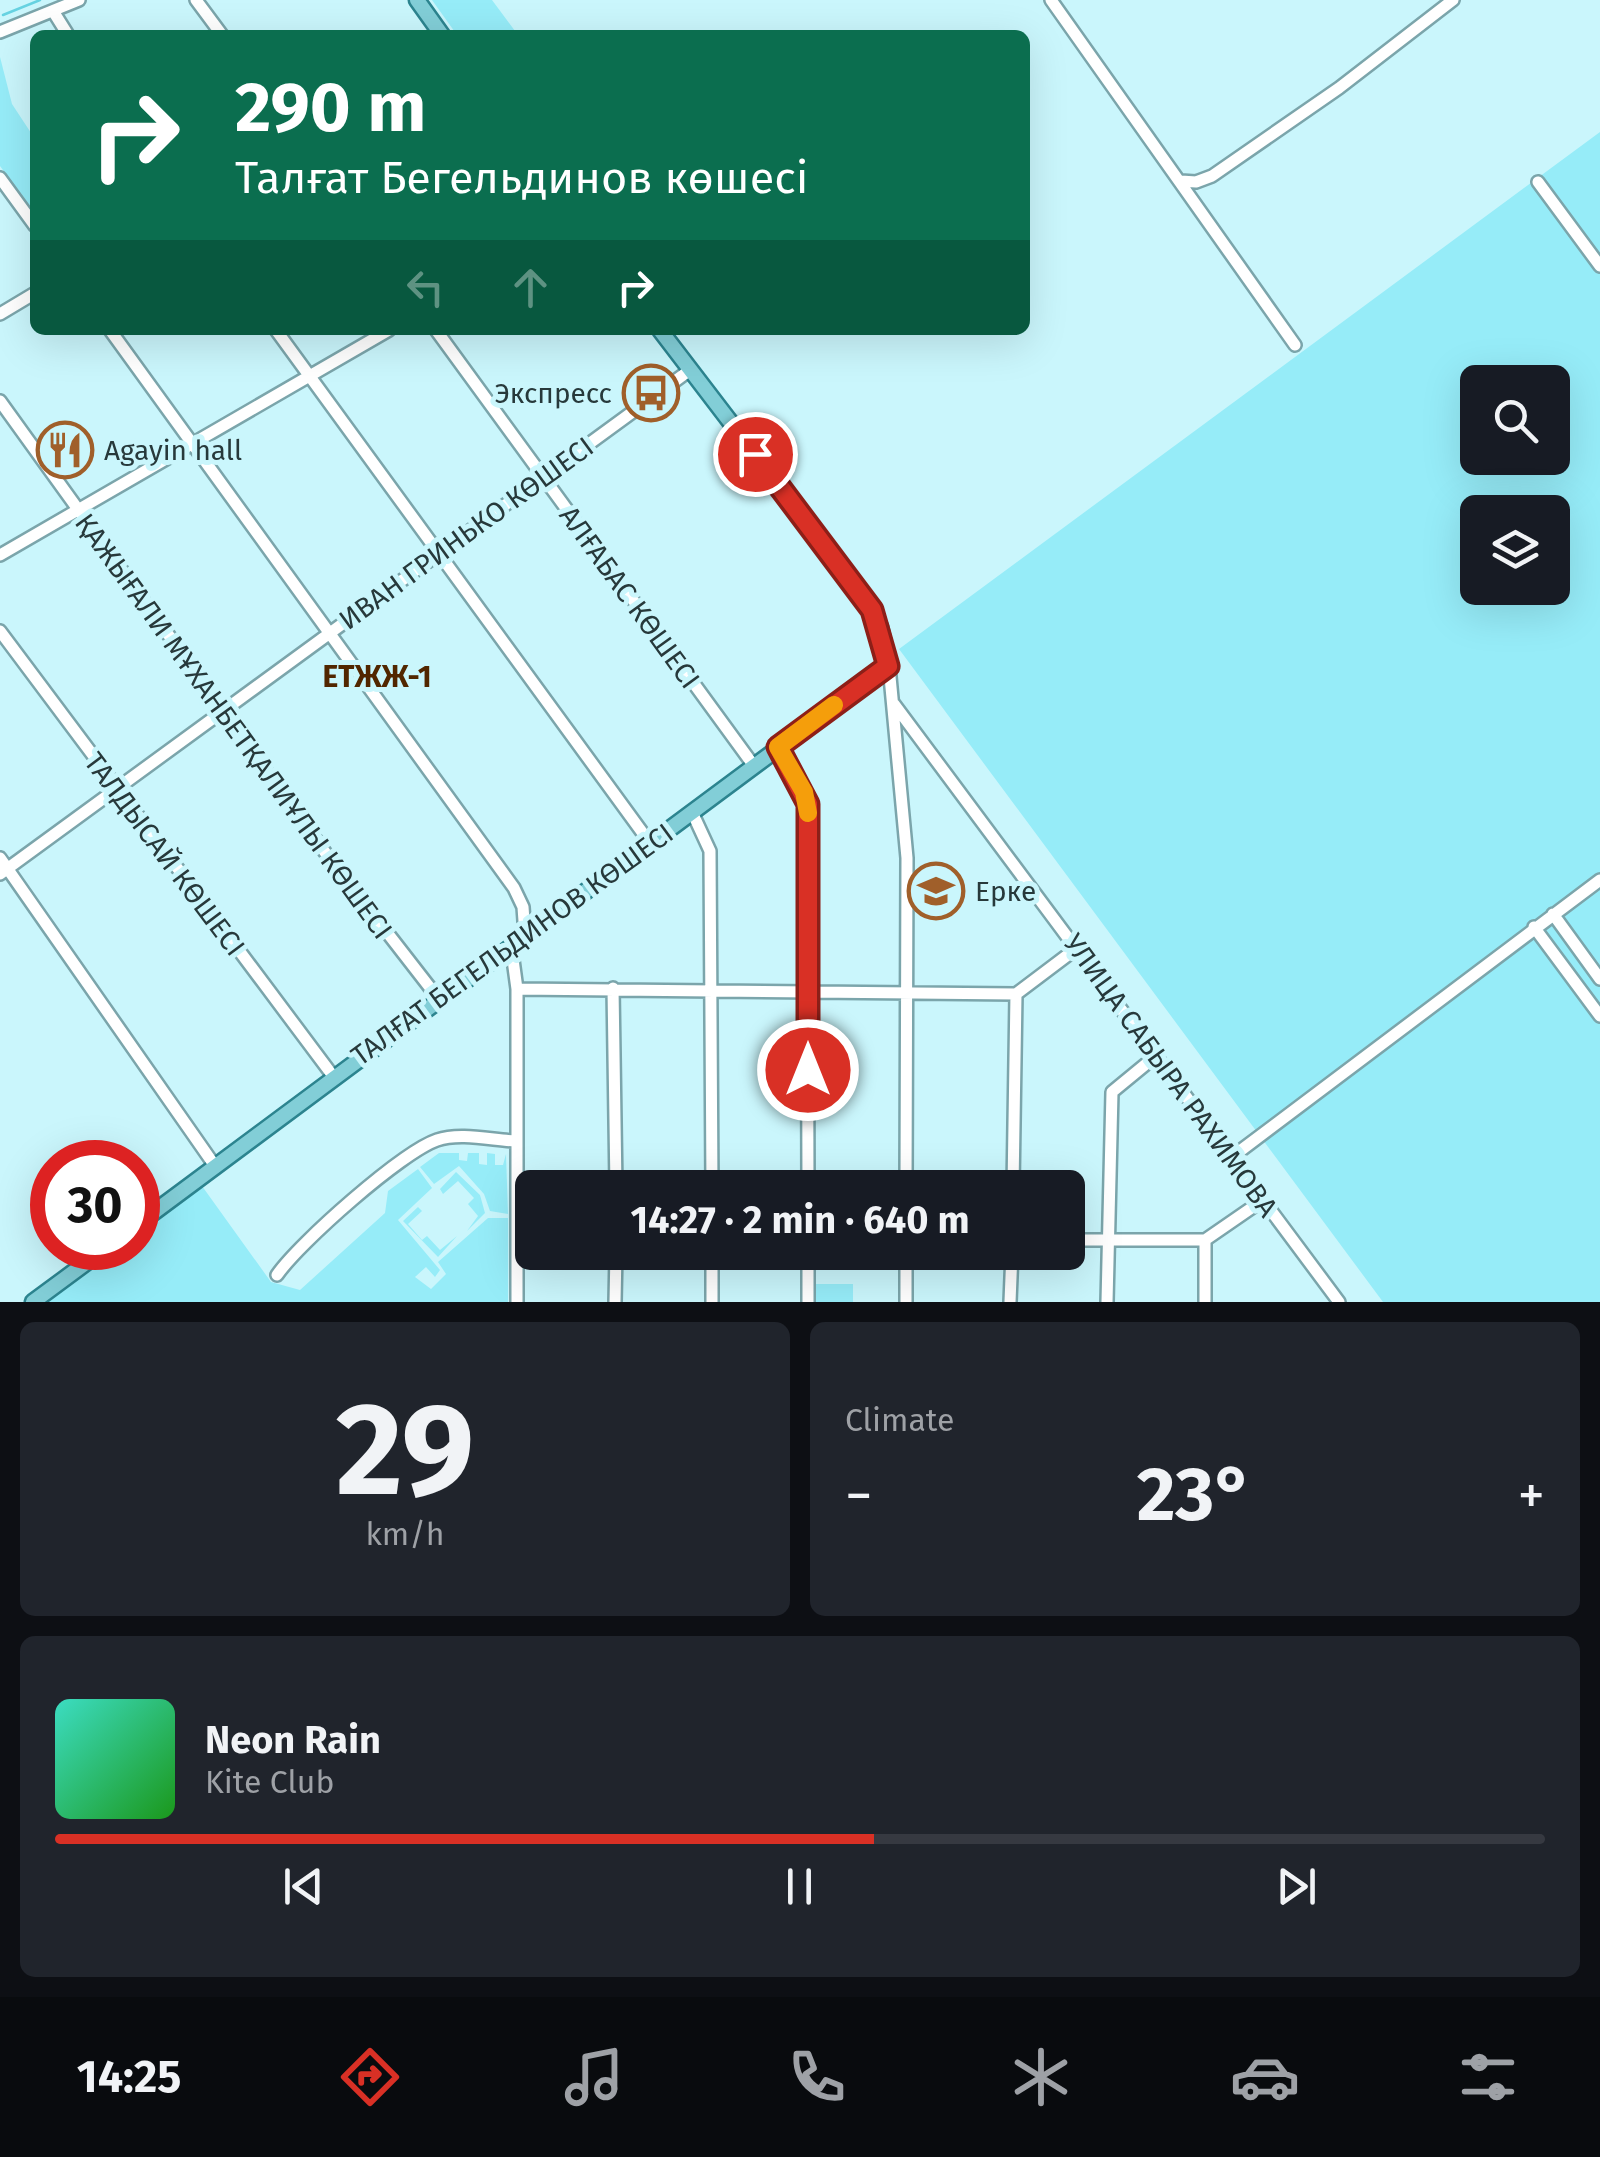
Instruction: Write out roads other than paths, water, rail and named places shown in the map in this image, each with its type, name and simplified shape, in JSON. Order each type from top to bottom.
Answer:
[{"type":"main road","points":[[417,0],[438,30]]},
{"type":"main road","points":[[664,335],[860,592],[882,633],[888,666]]},
{"type":"main road","name":"ТАЛҒАТ БЕГЕЛЬДИНОВ КӨШЕСІ","points":[[160,1207],[888,666]]},
{"type":"main road","points":[[34,1302],[77,1270]]},
{"type":"street","points":[[0,32],[79,0]]},
{"type":"street","points":[[196,0],[218,30]]},
{"type":"street","points":[[1050,0],[1295,345]]},
{"type":"street","points":[[1181,181],[1212,176],[1339,88],[1454,0]]},
{"type":"street","points":[[53,10],[65,30]]},
{"type":"street","points":[[0,178],[30,219]]},
{"type":"street","points":[[1538,182],[1600,266]]},
{"type":"street","points":[[0,314],[30,296]]},
{"type":"street","points":[[114,335],[519,896],[525,935]]},
{"type":"street","points":[[279,335],[650,843]]},
{"type":"street","points":[[0,555],[78,514],[380,335]]},
{"type":"street","name":"АЛҒАБАС КӨШЕСІ","points":[[440,335],[754,766]]},
{"type":"street","name":"ИВАН ГРИНЬКО КӨШЕСІ","points":[[3,867],[116,790],[690,370]]},
{"type":"street","name":"ҚАЖЫҒАЛИ МҰХАНБЕТҚАЛИҰЛЫ КӨШЕСІ","points":[[0,401],[78,514],[438,998]]},
{"type":"street","name":"ТАЛДЫСАЙ КӨШЕСІ","points":[[0,631],[333,1076]]},
{"type":"street","points":[[888,666],[906,822],[906,1170]]},
{"type":"street","name":"УЛИЦА САБЫРА РАХИМОВА","points":[[894,704],[1339,1302]]},
{"type":"street","points":[[778,747],[808,804],[808,1170]]},
{"type":"street","points":[[692,812],[710,851],[712,1170]]},
{"type":"street","points":[[3,867],[215,1166]]},
{"type":"street","points":[[1232,1156],[1600,880]]},
{"type":"street","points":[[1553,914],[1600,979]]},
{"type":"street","points":[[1534,928],[1600,1016]]},
{"type":"street","points":[[511,945],[517,989],[516,1170]]},
{"type":"street","points":[[517,989],[1016,994],[1077,948]]},
{"type":"street","points":[[613,988],[616,1170]]},
{"type":"street","points":[[1013,1170],[1016,994]]},
{"type":"street","points":[[1106,1302],[1112,1092],[1157,1055]]},
{"type":"street","points":[[277,1275],[307,1240],[425,1146],[451,1138],[515,1142]]},
{"type":"street","points":[[1085,1240],[1205,1240],[1263,1200]]},
{"type":"street","points":[[1204,1302],[1205,1240]]},
{"type":"street","points":[[516,1302],[517,1270]]},
{"type":"street","points":[[615,1302],[616,1270]]},
{"type":"street","points":[[712,1270],[712,1302]]},
{"type":"street","points":[[808,1270],[808,1302]]},
{"type":"street","points":[[906,1270],[906,1302]]},
{"type":"street","points":[[1010,1302],[1011,1270]]},
{"type":"waterway","points":[[3,15],[40,0]]},
{"type":"place","name":"Экспресс","points":[[651,393]]},
{"type":"place","name":"Agayin hall","points":[[65,450]]},
{"type":"place","name":"Ерке","points":[[936,891]]},
{"type":"district","name":"ЕТЖЖ-1","points":[[377,677]]}]
